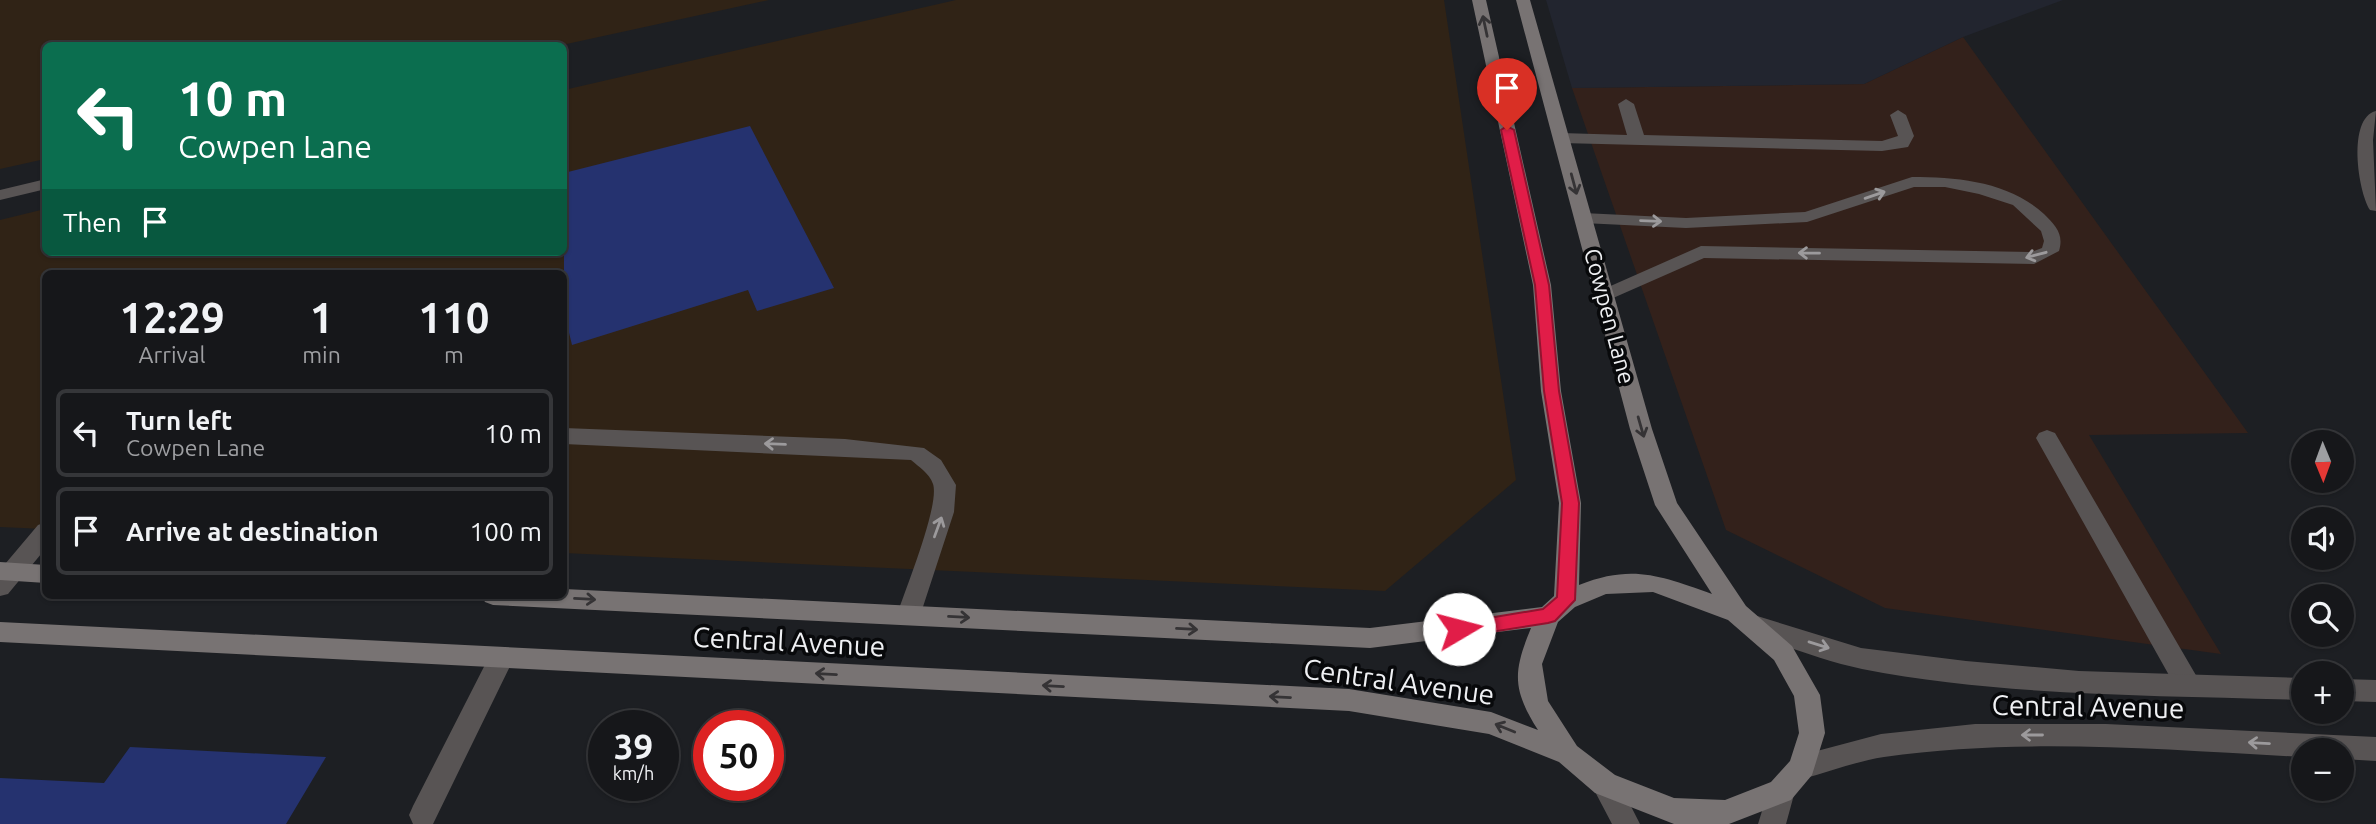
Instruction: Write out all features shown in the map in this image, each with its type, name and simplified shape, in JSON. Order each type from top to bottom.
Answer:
[{"type":"main road","points":[[1479,0],[1542,285],[1551,391],[1570,503],[1557,608]]},
{"type":"main road","name":"Cowpen Lane","points":[[1523,0],[1604,296],[1666,505],[1746,619]]},
{"type":"main road","points":[[4,577],[42,574]]},
{"type":"main road","name":"Central Avenue","points":[[0,632],[1349,701],[1491,723],[1568,754],[1605,784],[1674,811],[1725,813],[1781,791],[1802,767],[1812,733],[1807,695],[1783,653],[1746,619],[1654,583],[1604,586],[1557,608],[1370,638],[567,599]]},
{"type":"main road","name":"Central Avenue","points":[[1557,608],[1529,664],[1535,704],[1568,754]]},
{"type":"street","points":[[1626,104],[1637,140]]},
{"type":"street","points":[[1561,138],[1882,146],[1902,143],[1906,136],[1898,115]]},
{"type":"street","points":[[2374,196],[2365,139],[2376,116]]},
{"type":"street","points":[[1583,218],[1686,223],[1807,217],[1912,182],[1945,183],[1983,189],[2019,201],[2049,229],[2053,240],[2050,251],[2034,258],[1701,252],[1604,296]]},
{"type":"street","points":[[0,195],[42,185]]},
{"type":"street","points":[[567,436],[916,453],[933,466],[944,485],[943,512],[909,615]]},
{"type":"street","points":[[2047,438],[2188,685]]},
{"type":"street","points":[[4,577],[42,535]]},
{"type":"street","name":"Central Avenue","points":[[1746,619],[1861,658],[2003,676],[2291,689]]},
{"type":"street","points":[[423,815],[501,658]]},
{"type":"street","points":[[2354,690],[2376,691]]},
{"type":"street","name":"Central Avenue","points":[[1802,767],[1881,746],[1975,735],[2106,734],[2376,749]]},
{"type":"street","points":[[1605,784],[1626,824]]},
{"type":"street","points":[[1772,824],[1781,791]]},
{"type":"shaded area","points":[[0,0],[769,0],[567,44],[42,42],[42,160],[0,169]]},
{"type":"shaded area","points":[[956,0],[1444,0],[1516,480],[1385,591],[567,553],[567,270],[42,270],[42,529],[0,527],[0,220],[42,210],[42,256],[567,256],[567,89]]},
{"type":"shaded area","points":[[1546,0],[2063,0],[1963,37],[1864,84],[1572,88]]},
{"type":"shaded area","points":[[1963,37],[2248,433],[2089,435],[2221,654],[1885,608],[1726,530],[1572,88],[1864,84]]},
{"type":"building","points":[[750,126],[834,288],[757,311],[748,290],[572,345],[567,324],[567,270],[564,270],[564,256],[567,256],[567,172]]},
{"type":"building","points":[[130,747],[326,757],[286,824],[0,824],[0,778],[104,783]]},
{"type":"route","points":[[1459,629],[1548,616],[1566,600],[1570,503],[1551,391],[1542,285],[1507,130]]}]
